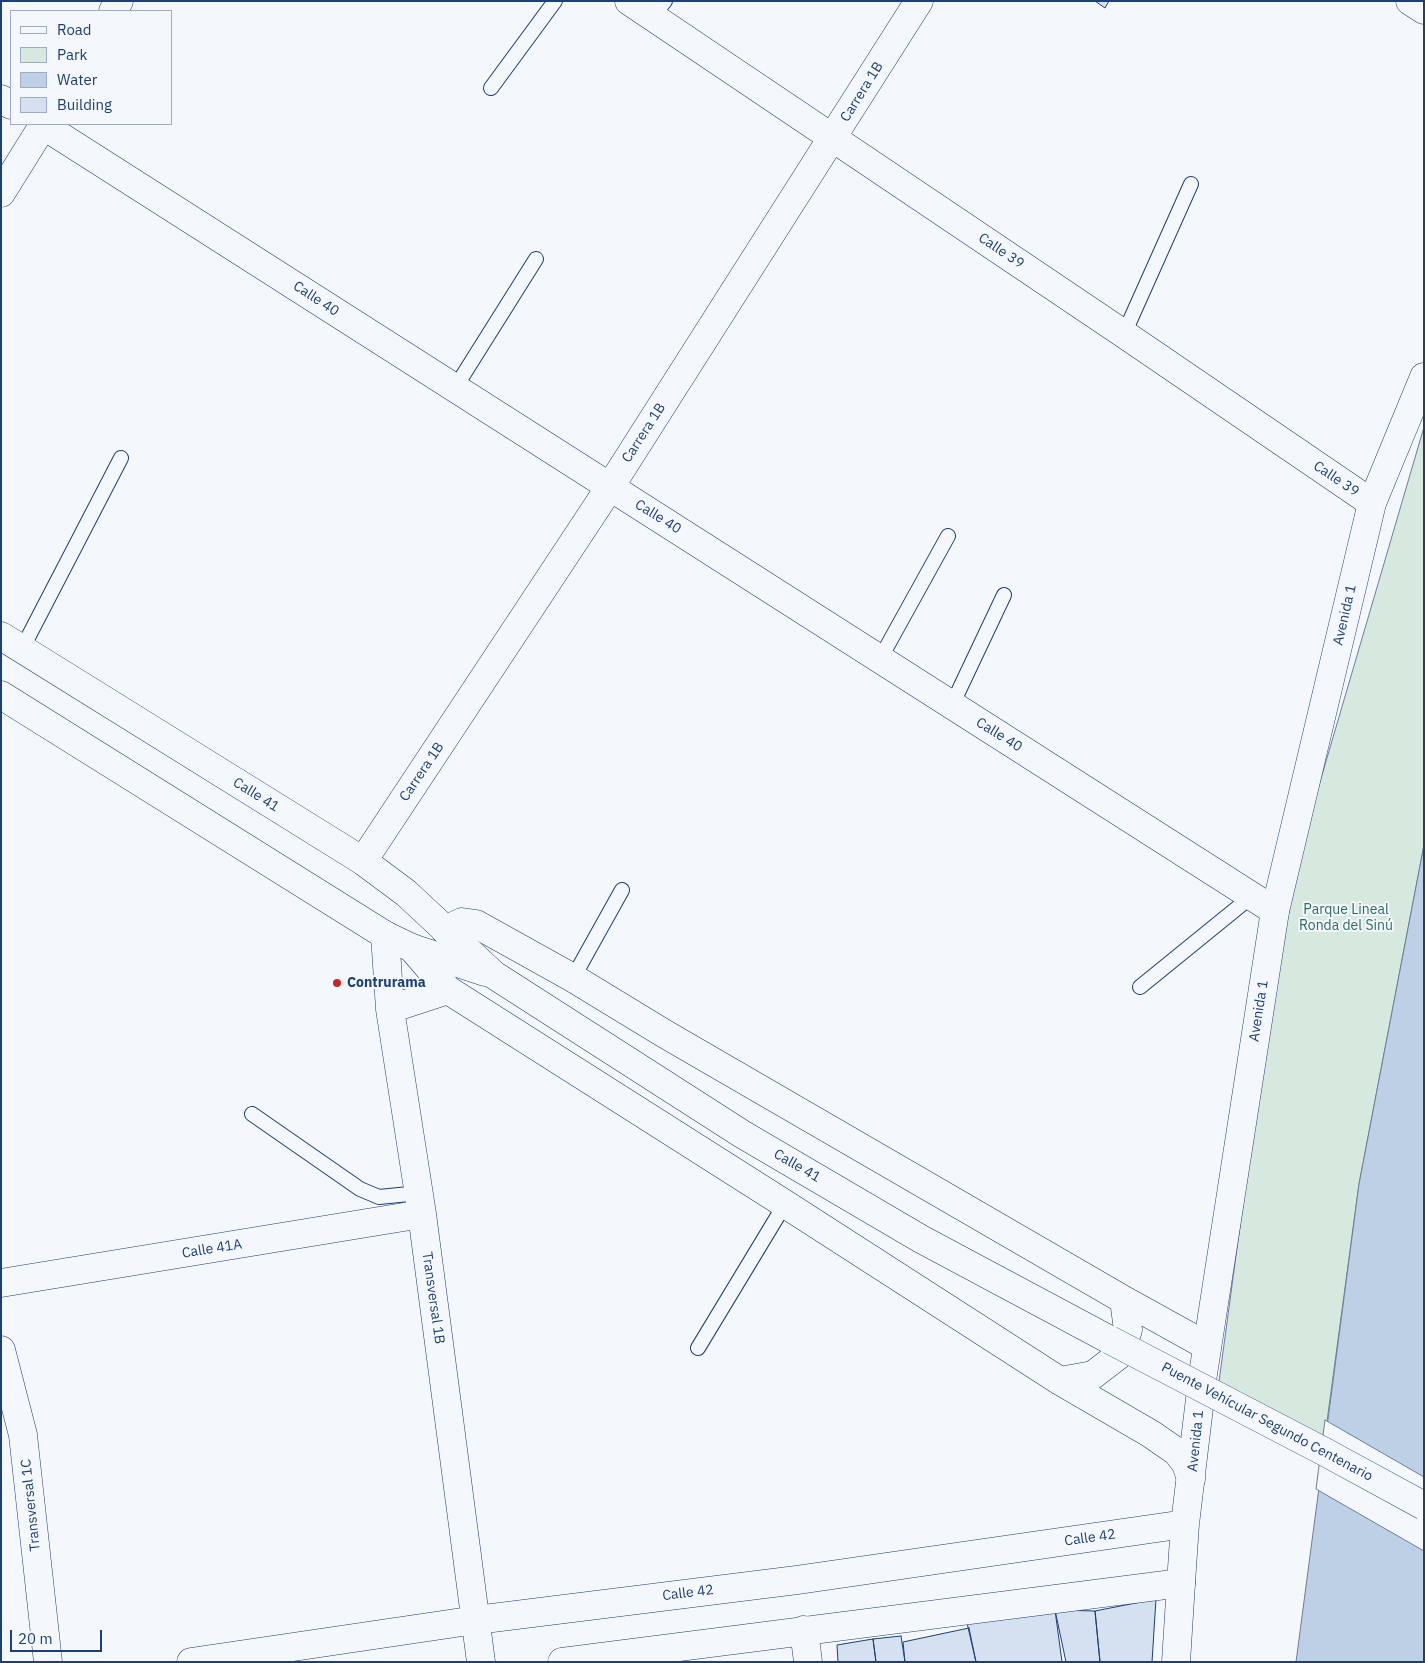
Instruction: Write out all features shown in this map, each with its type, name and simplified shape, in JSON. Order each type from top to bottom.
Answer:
[{"type":"street","name":"Calle 39","points":[[629,1],[659,9],[833,138],[1372,503]]},
{"type":"street","name":"Carrera 1B","points":[[363,861],[610,487],[919,1]]},
{"type":"street","points":[[1410,1],[1424,10]]},
{"type":"street","points":[[1,193],[42,125]]},
{"type":"street","name":"Calle 40","points":[[45,125],[1275,910]]},
{"type":"street","name":"Avenida 1","points":[[1176,1662],[1186,1524],[1207,1346],[1275,910],[1372,503],[1424,377]]},
{"type":"street","name":"Calle 41","points":[[12,642],[363,861],[406,893],[494,975],[742,1134],[921,1239],[1110,1340]]},
{"type":"street","name":"Calle 41","points":[[1,695],[386,936],[412,948],[494,975]]},
{"type":"street","points":[[445,930],[462,922],[476,924],[573,978],[673,1039],[1207,1346]]},
{"type":"street","name":"Transversal 1B","points":[[386,936],[390,1009],[420,1204],[481,1662]]},
{"type":"street","points":[[412,948],[448,990],[1060,1381],[1151,1434],[1177,1452],[1186,1464],[1192,1479]]},
{"type":"street","points":[[390,1009],[448,990]]},
{"type":"street","name":"Calle 41A","points":[[1,1282],[420,1204]]},
{"type":"street","points":[[1060,1381],[1093,1375],[1119,1355],[1128,1330],[1124,1300]]},
{"type":"street","name":"Puente Vehícular Segundo Centenario","points":[[1110,1340],[1424,1506]]},
{"type":"street","name":"Transversal 1C","points":[[1,1350],[23,1435],[48,1662]]},
{"type":"street","name":"Calle 42","points":[[191,1662],[476,1620],[797,1580],[1186,1524]]},
{"type":"street","points":[[562,1662],[1181,1583]]},
{"type":"street","points":[[804,1630],[808,1662]]},
{"type":"lane","points":[[491,88],[555,1]]},
{"type":"lane","points":[[1124,334],[1191,184]]},
{"type":"lane","points":[[455,388],[536,259]]},
{"type":"lane","points":[[12,642],[121,458]]},
{"type":"lane","points":[[880,659],[948,536]]},
{"type":"lane","points":[[952,705],[1004,595]]},
{"type":"lane","points":[[573,978],[622,890]]},
{"type":"lane","points":[[1140,987],[1252,896]]},
{"type":"lane","points":[[252,1114],[360,1189],[379,1197],[420,1204]]},
{"type":"lane","points":[[698,1348],[785,1204]]},
{"type":"green space","name":"Parque Lineal Ronda del Sinú","points":[[1424,427],[1424,845],[1359,1184],[1323,1451],[1218,1389],[1283,908]]},
{"type":"water","points":[[1424,845],[1424,1662],[1296,1662],[1359,1184]]},
{"type":"pier","points":[[1325,1420],[1424,1477],[1424,1551],[1316,1489]]},
{"type":"building","points":[[1095,1],[1109,1],[1105,8]]},
{"type":"building","points":[[1156,1599],[1152,1662],[1100,1662],[1095,1611]]},
{"type":"building","points":[[1055,1610],[1095,1611],[1100,1662],[1066,1662]]},
{"type":"building","points":[[1055,1610],[1062,1662],[976,1662],[967,1623]]},
{"type":"building","points":[[969,1628],[976,1662],[905,1662],[903,1642]]},
{"type":"building","points":[[901,1636],[905,1662],[876,1662],[873,1639]]},
{"type":"building","points":[[873,1639],[876,1662],[838,1662],[837,1645]]},
{"type":"place","name":"Contrurama","points":[[337,983]]}]
